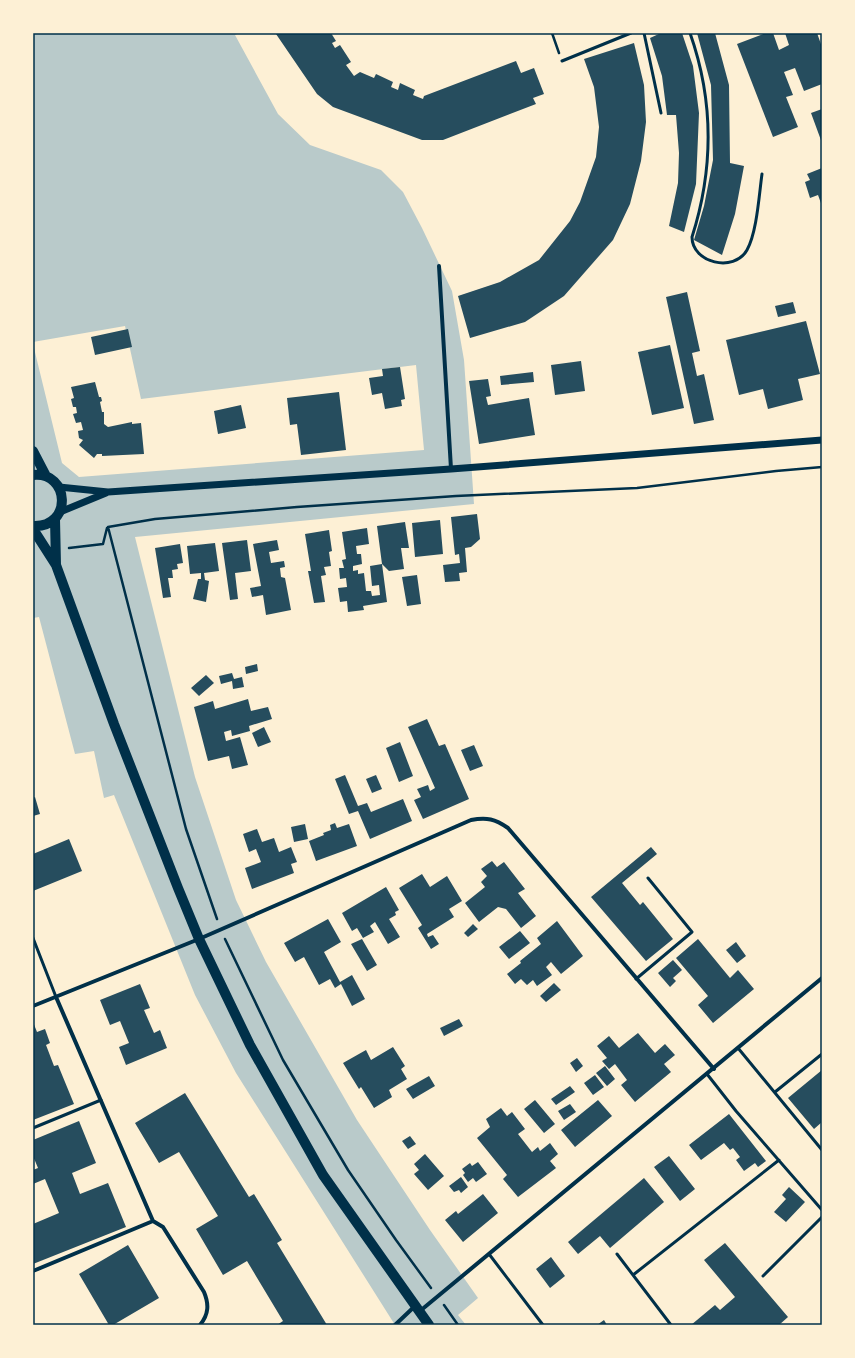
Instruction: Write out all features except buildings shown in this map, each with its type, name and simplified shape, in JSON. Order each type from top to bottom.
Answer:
[{"type":"main road","points":[[33,451],[46,476],[59,488],[62,495],[62,504],[57,516],[56,565]]},
{"type":"main road","points":[[33,475],[46,476]]},
{"type":"main road","points":[[57,516],[48,524],[33,528],[56,565],[114,724],[199,939],[250,1045],[323,1175],[429,1325]]},
{"type":"street","points":[[439,266],[451,469]]},
{"type":"street","points":[[59,488],[108,492],[451,469],[822,440]]},
{"type":"street","points":[[57,516],[108,492]]},
{"type":"street","points":[[33,1006],[199,939],[471,820],[489,818],[498,821],[508,828],[636,980],[714,1069]]},
{"type":"street","points":[[395,1325],[437,1296],[489,1254],[822,978]]},
{"type":"street","points":[[56,997],[152,1221],[163,1227],[204,1292],[209,1303],[207,1313],[200,1325]]},
{"type":"street","points":[[33,1271],[152,1221]]},
{"type":"lane","points":[[562,61],[631,33]]},
{"type":"lane","points":[[644,33],[661,113]]},
{"type":"lane","points":[[690,33],[704,86],[709,124],[703,196],[692,237],[692,243],[699,254],[708,261],[719,264],[731,261],[738,258],[747,249],[754,224],[762,174]]},
{"type":"lane","points":[[636,980],[692,932],[648,878]]},
{"type":"lane","points":[[33,938],[56,997]]},
{"type":"lane","points":[[738,1048],[822,1150]]},
{"type":"lane","points":[[775,1092],[822,1054]]},
{"type":"lane","points":[[707,1074],[822,1210]]},
{"type":"lane","points":[[33,1128],[101,1100]]},
{"type":"lane","points":[[633,1275],[779,1160]]},
{"type":"lane","points":[[763,1276],[822,1217]]},
{"type":"lane","points":[[489,1254],[543,1325]]},
{"type":"lane","points":[[617,1254],[671,1325]]},
{"type":"path","points":[[552,33],[562,61]]},
{"type":"path","points":[[108,527],[155,519],[337,504],[456,496],[637,488],[776,470],[822,467]]},
{"type":"path","points":[[56,549],[103,544],[108,527]]},
{"type":"path","points":[[108,527],[186,829],[220,929],[283,1060],[348,1170],[396,1240],[458,1325]]},
{"type":"shaded area","points":[[33,33],[239,33],[235,35],[278,114],[310,145],[381,170],[403,192],[452,291],[464,360],[474,504],[135,537],[195,777],[236,900],[266,962],[357,1120],[430,1230],[478,1298],[458,1315],[466,1325],[395,1325],[236,1073],[195,995],[114,795],[104,798],[94,751],[75,754],[39,617],[33,618],[33,344],[62,463],[79,477],[424,450],[416,365],[141,399],[125,326],[33,342]]}]
